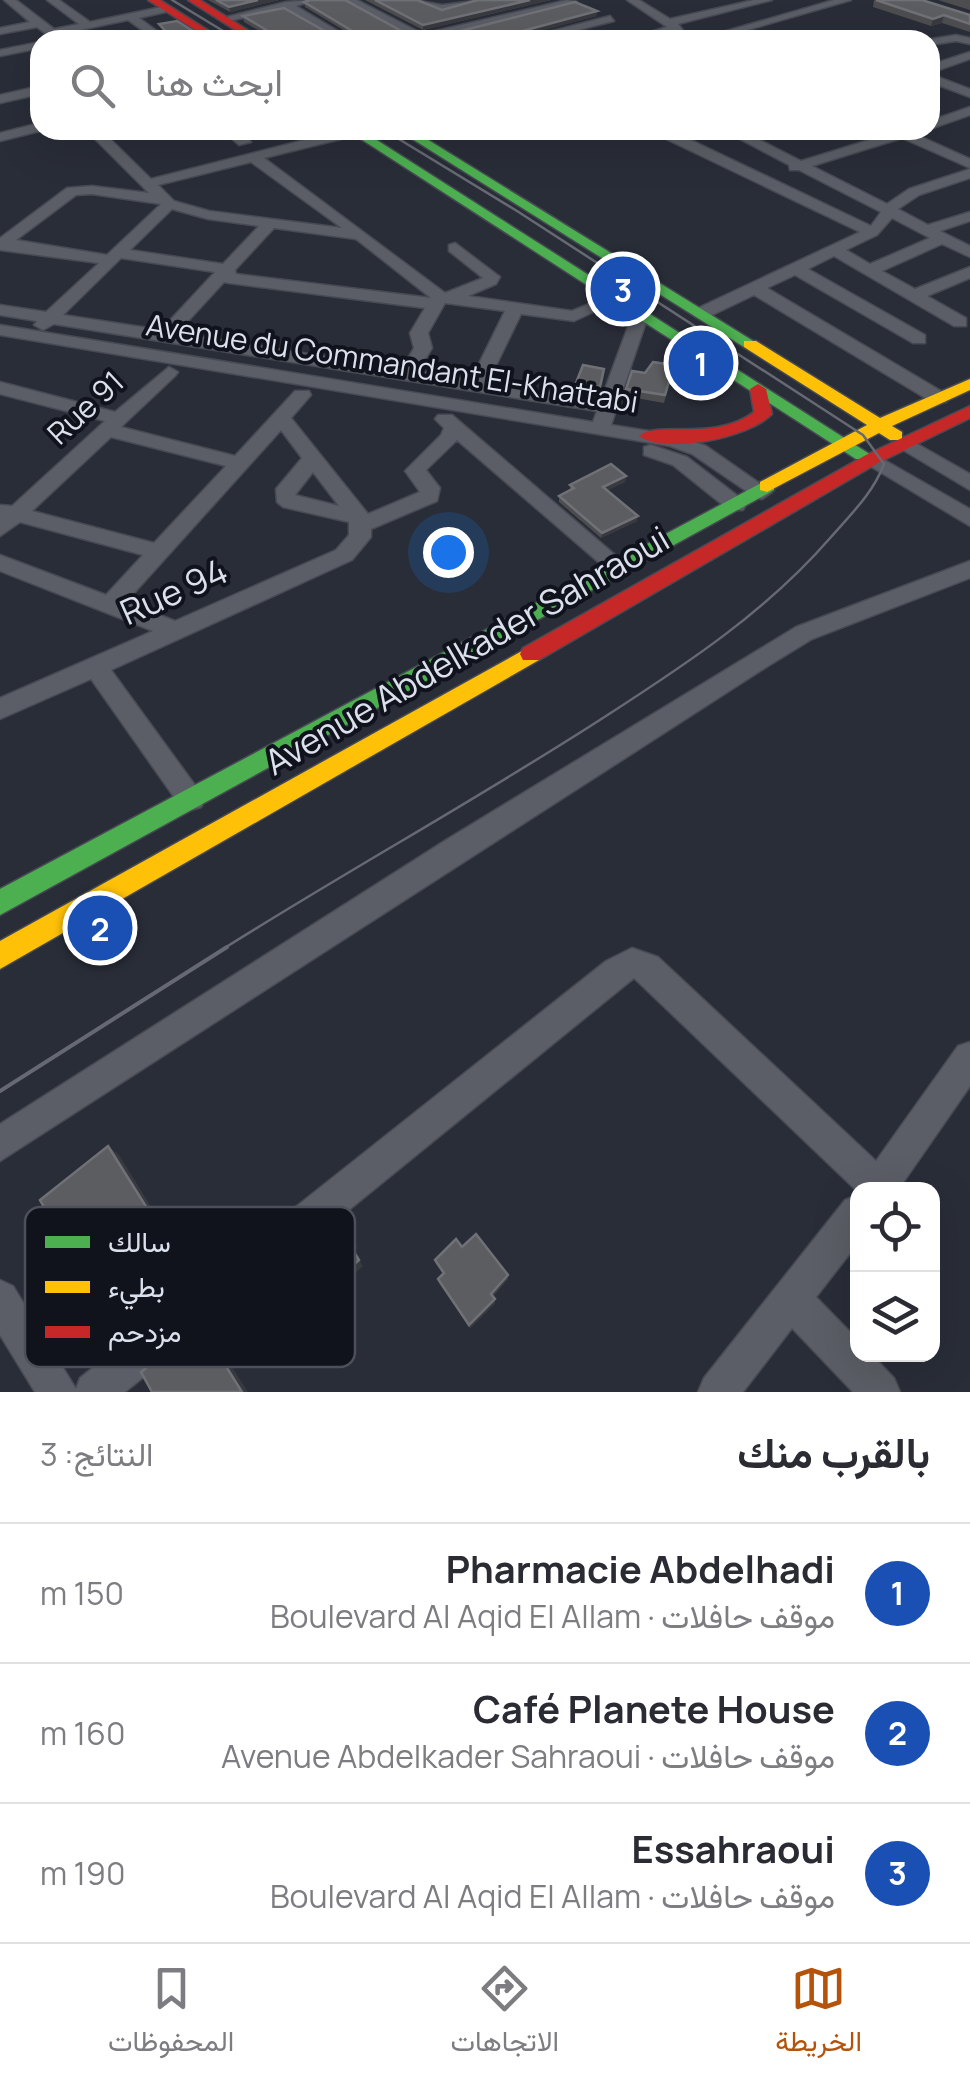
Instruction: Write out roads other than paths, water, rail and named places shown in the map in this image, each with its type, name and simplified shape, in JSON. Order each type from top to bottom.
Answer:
[{"type":"main road","points":[[199,1],[221,30]]},
{"type":"main road","points":[[160,4],[221,30]]},
{"type":"main road","points":[[368,140],[845,446],[872,459]]},
{"type":"main road","points":[[423,140],[906,442]]},
{"type":"main road","name":"Avenue Abdelkader Sahraoui","points":[[0,903],[880,425],[970,384]]},
{"type":"main road","points":[[648,436],[720,434],[751,427],[763,414],[758,388]]},
{"type":"main road","name":"Avenue Abdelkader Sahraoui","points":[[0,956],[872,459],[970,411]]},
{"type":"street","points":[[9,0],[48,30]]},
{"type":"street","points":[[52,0],[89,26]]},
{"type":"street","points":[[221,30],[310,0]]},
{"type":"street","points":[[353,2],[376,0]]},
{"type":"street","points":[[419,0],[441,8],[478,0]]},
{"type":"street","points":[[632,0],[680,30]]},
{"type":"street","points":[[457,30],[570,1],[610,19],[565,30]]},
{"type":"street","points":[[659,30],[756,1]]},
{"type":"street","points":[[353,2],[404,30]]},
{"type":"street","points":[[741,30],[849,2]]},
{"type":"street","points":[[760,30],[849,2]]},
{"type":"street","points":[[692,3],[715,14]]},
{"type":"street","points":[[76,30],[132,18],[160,4]]},
{"type":"street","points":[[286,5],[329,30]]},
{"type":"street","points":[[510,6],[526,13]]},
{"type":"street","points":[[132,18],[149,30]]},
{"type":"street","points":[[0,31],[39,23]]},
{"type":"street","points":[[940,40],[956,38],[970,42]]},
{"type":"street","points":[[0,53],[30,47]]},
{"type":"street","points":[[0,65],[30,58],[20,49]]},
{"type":"street","points":[[940,65],[970,55]]},
{"type":"street","points":[[940,82],[970,93]]},
{"type":"street","points":[[6,97],[24,107]]},
{"type":"street","points":[[941,108],[964,113]]},
{"type":"street","points":[[940,121],[964,113]]},
{"type":"street","points":[[0,137],[30,130]]},
{"type":"street","points":[[104,140],[166,201]]},
{"type":"street","points":[[150,183],[319,140]]},
{"type":"street","points":[[679,140],[872,232]]},
{"type":"street","points":[[694,148],[714,140]]},
{"type":"street","points":[[751,140],[970,252]]},
{"type":"street","points":[[761,178],[878,140]]},
{"type":"street","points":[[923,140],[970,164]]},
{"type":"street","points":[[254,157],[360,235]]},
{"type":"street","points":[[702,313],[872,232],[905,197],[970,174]]},
{"type":"street","points":[[2,244],[72,192],[86,189],[166,201],[208,215],[370,238],[442,300]]},
{"type":"street","points":[[32,336],[166,201]]},
{"type":"street","points":[[868,271],[968,219]]},
{"type":"street","points":[[165,336],[270,223]]},
{"type":"street","points":[[2,244],[228,269]]},
{"type":"street","points":[[407,374],[422,348],[418,333],[442,300],[492,277],[455,248]]},
{"type":"street","points":[[836,251],[912,296],[965,320]]},
{"type":"street","points":[[228,269],[230,278],[574,316],[616,298]]},
{"type":"street","points":[[797,269],[896,348],[939,398]]},
{"type":"street","points":[[912,296],[970,272]]},
{"type":"street","points":[[754,288],[896,348],[965,320]]},
{"type":"street","points":[[477,386],[515,308]]},
{"type":"street","points":[[0,310],[608,407]]},
{"type":"street","points":[[600,429],[641,314]]},
{"type":"street","name":"Avenue du Commandant El-Khattabi","points":[[0,330],[648,436],[699,450],[762,492]]},
{"type":"street","name":"Avenue du Commandant El-Khattabi","points":[[0,345],[450,423],[666,455],[690,468],[736,505]]},
{"type":"street","name":"Rue 91","points":[[0,529],[9,511],[169,372]]},
{"type":"street","points":[[0,388],[240,463]]},
{"type":"street","points":[[108,607],[302,395]]},
{"type":"street","points":[[281,418],[360,521]]},
{"type":"street","points":[[312,460],[284,497],[360,521],[430,496],[430,488],[415,471],[426,457],[446,445],[450,423]]},
{"type":"street","points":[[450,423],[618,567]]},
{"type":"street","points":[[906,442],[970,484]]},
{"type":"street","points":[[872,459],[970,518]]},
{"type":"street","points":[[9,511],[160,552]]},
{"type":"street","name":"Rue 94","points":[[0,710],[344,555],[355,547],[360,521]]},
{"type":"street","points":[[0,563],[175,630]]},
{"type":"street","points":[[0,1144],[456,849],[774,651],[804,634],[970,570]]},
{"type":"street","points":[[94,665],[191,799]]},
{"type":"street","points":[[324,1207],[617,971],[632,963],[647,967],[857,1182]]},
{"type":"street","points":[[881,1182],[970,1058]]},
{"type":"street","points":[[718,1392],[850,1223]]},
{"type":"street","points":[[790,1299],[880,1392]]},
{"type":"street","points":[[1,1303],[25,1342]]},
{"type":"street","points":[[41,1367],[56,1392]]},
{"type":"street","points":[[94,1392],[125,1367]]},
{"type":"tram line","points":[[172,0],[222,30]]},
{"type":"tram line","points":[[223,949],[559,746],[696,656],[806,564],[861,502],[884,464],[863,435],[400,140]]},
{"type":"tram line","points":[[0,1091],[227,947]]},
{"type":"place","name":"Essahraoui","points":[[623,289]]},
{"type":"place","name":"Pharmacie Abdelhadi","points":[[701,363]]},
{"type":"place","name":"Café Planete House","points":[[100,928]]}]
